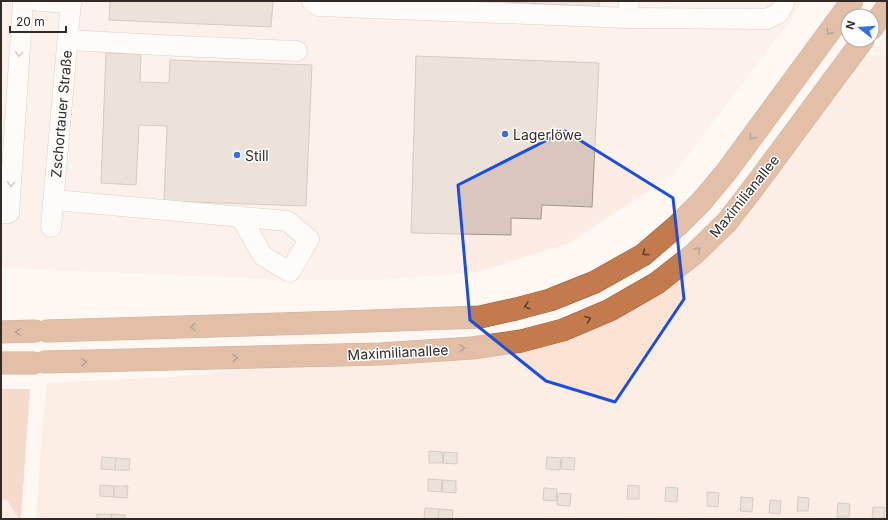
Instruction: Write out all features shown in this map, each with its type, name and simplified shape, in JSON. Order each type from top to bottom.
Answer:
[{"type":"highway","name":"Maximilianallee","points":[[1,332],[336,323],[480,317],[550,300],[594,282],[643,255],[678,225],[702,201],[727,171],[852,1]]},
{"type":"highway","points":[[880,17],[887,7]]},
{"type":"highway","name":"Maximilianallee","points":[[1,363],[395,353],[472,348],[521,341],[563,330],[610,310],[658,283],[694,254],[727,222],[857,48]]},
{"type":"street","points":[[1,213],[9,213],[23,1]]},
{"type":"street","points":[[39,1],[71,2]]},
{"type":"street","points":[[312,1],[318,6],[628,10],[767,19],[778,13],[785,1]]},
{"type":"street","name":"Zschortauer Straße","points":[[51,227],[71,2]]},
{"type":"street","points":[[68,40],[297,51]]},
{"type":"street","points":[[54,200],[240,216]]},
{"type":"highlighted area","points":[[565,131],[673,198],[684,299],[615,402],[546,381],[470,320],[458,185]]},
{"type":"shaded area","points":[[1,1],[802,1],[793,17],[674,174],[569,243],[477,272],[378,280],[293,280],[1,268]]},
{"type":"shaded area","points":[[887,32],[887,53],[873,52],[876,48],[880,48],[880,42]]},
{"type":"shaded area","points":[[868,55],[887,56],[887,519],[36,519],[47,383],[171,377],[247,369],[461,359],[512,354],[556,344],[590,331],[673,285],[708,256],[751,210]]},
{"type":"shaded area","points":[[1,389],[30,389],[21,519],[19,519],[7,500],[1,499]]},
{"type":"shaded area","points":[[1,499],[7,499],[19,519],[1,519]]},
{"type":"building","points":[[110,1],[273,1],[271,27],[109,20]]},
{"type":"building","points":[[489,1],[599,1],[599,7]]},
{"type":"building","name":"Still","points":[[106,53],[141,54],[140,82],[169,83],[170,60],[312,65],[306,206],[164,201],[167,126],[139,125],[136,185],[101,183]]},
{"type":"building","name":"Lagerlöwe","points":[[416,56],[599,63],[592,207],[542,205],[541,219],[511,218],[511,235],[411,233]]},
{"type":"building","points":[[429,451],[443,452],[442,463],[429,463]]},
{"type":"building","points":[[444,452],[457,453],[457,464],[443,463]]},
{"type":"building","points":[[102,457],[116,458],[115,470],[101,469]]},
{"type":"building","points":[[547,457],[561,458],[560,470],[546,469]]},
{"type":"building","points":[[562,457],[575,458],[574,470],[561,469]]},
{"type":"building","points":[[116,458],[130,459],[129,470],[115,470]]},
{"type":"building","points":[[428,479],[442,480],[441,492],[428,491]]},
{"type":"building","points":[[443,480],[456,481],[456,493],[442,492]]},
{"type":"building","points":[[100,485],[114,486],[114,497],[100,496]]},
{"type":"building","points":[[628,485],[639,486],[639,499],[627,499]]},
{"type":"building","points":[[114,486],[128,486],[127,498],[114,497]]},
{"type":"building","points":[[666,487],[678,488],[677,502],[665,501]]},
{"type":"building","points":[[544,488],[557,489],[556,501],[543,500]]},
{"type":"building","points":[[707,492],[719,493],[718,507],[707,506]]},
{"type":"building","points":[[558,493],[571,494],[570,506],[557,505]]},
{"type":"building","points":[[741,497],[753,498],[752,512],[740,511]]},
{"type":"building","points":[[798,497],[809,498],[808,511],[797,511]]},
{"type":"building","points":[[770,500],[781,501],[780,514],[769,513]]},
{"type":"building","points":[[838,503],[850,504],[849,517],[837,517]]},
{"type":"building","points":[[873,507],[885,507],[884,519],[872,519]]},
{"type":"building","points":[[425,508],[439,509],[438,519],[424,519]]},
{"type":"building","points":[[439,509],[453,510],[452,519],[438,519]]},
{"type":"building","points":[[97,514],[112,514],[111,519],[97,519]]},
{"type":"building","points":[[112,514],[125,515],[125,519],[111,519]]},
{"type":"place","name":"Lagerlöwe","points":[[505,134]]},
{"type":"place","name":"Still","points":[[237,155]]}]
